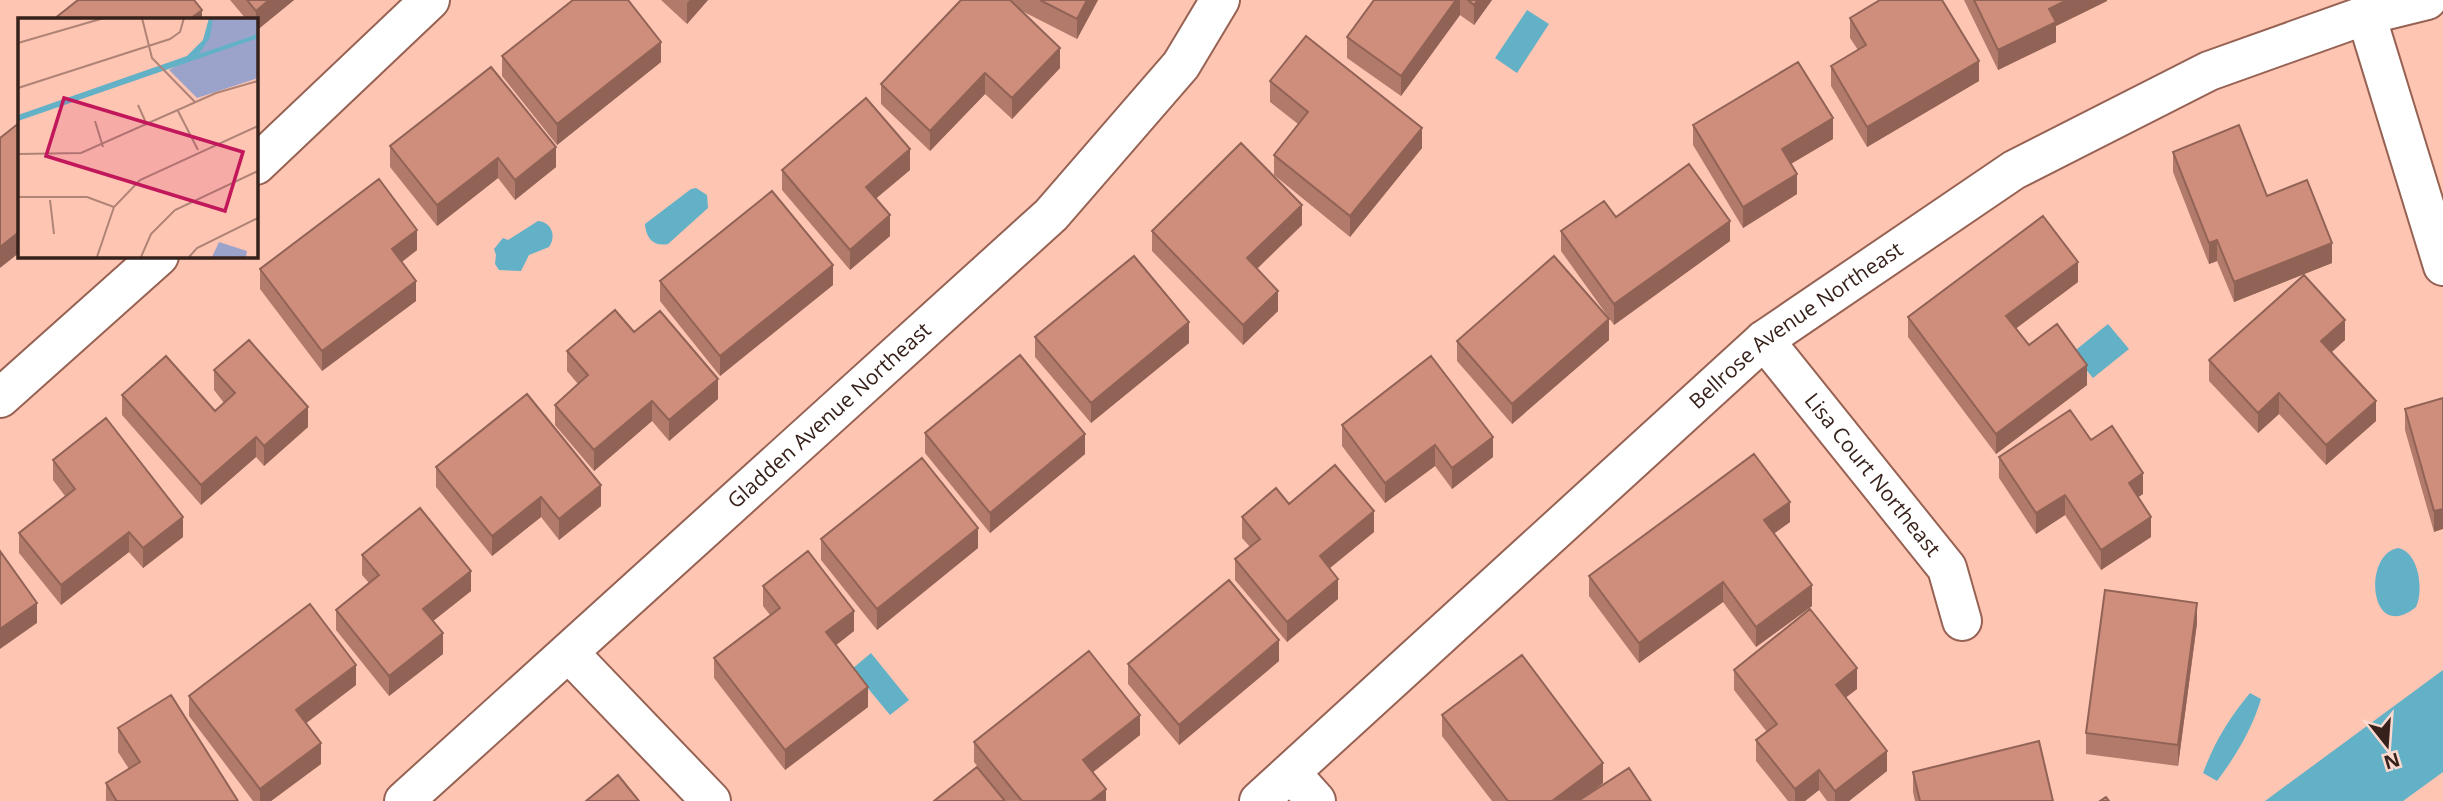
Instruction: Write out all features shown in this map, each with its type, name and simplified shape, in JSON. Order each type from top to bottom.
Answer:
[{"type":"street","points":[[257,164],[430,0]]},
{"type":"street","name":"Gladden Avenue Northeast","points":[[404,801],[1051,215],[1181,65],[1220,0]]},
{"type":"street","name":"Bellrose Avenue Northeast","points":[[1259,801],[1764,340],[2014,170],[2209,71],[2366,16],[2427,0]]},
{"type":"street","points":[[2366,16],[2443,266]]},
{"type":"street","points":[[0,398],[158,257]]},
{"type":"street","name":"Lisa Court Northeast","points":[[1764,340],[1947,568],[1962,621]]},
{"type":"street","points":[[569,653],[710,801]]},
{"type":"street","points":[[1291,772],[1316,801]]},
{"type":"water","points":[[1527,10],[1549,24],[1517,73],[1495,58]]},
{"type":"water","points":[[696,188],[707,195],[708,208],[668,244],[654,243],[645,224]]},
{"type":"water","points":[[538,221],[551,230],[549,247],[529,255],[521,271],[499,270],[495,264],[494,249],[503,238],[508,240]]},
{"type":"water","points":[[2108,324],[2129,349],[2093,378],[2072,353]]},
{"type":"water","points":[[2398,548],[2405,551],[2415,564],[2420,591],[2416,607],[2400,616],[2388,615],[2380,607],[2375,579],[2379,565],[2387,554]]},
{"type":"water","points":[[871,653],[909,700],[890,715],[852,669]]},
{"type":"water","points":[[2443,670],[2443,772],[2403,801],[2265,801]]},
{"type":"water","points":[[2250,693],[2261,699],[2253,721],[2231,762],[2217,781],[2203,773],[2223,731]]},
{"type":"building","points":[[78,0],[194,0],[202,10],[191,18],[55,18]]},
{"type":"building","points":[[247,0],[269,0],[256,11]]},
{"type":"building","points":[[573,0],[628,0],[661,42],[557,124],[502,56]]},
{"type":"building","points":[[961,0],[1010,0],[1060,48],[1012,98],[985,73],[930,131],[881,84]]},
{"type":"building","points":[[1040,0],[1087,0],[1077,19]]},
{"type":"building","points":[[1374,0],[1456,0],[1401,76],[1347,37]]},
{"type":"building","points":[[1880,0],[1942,0],[1979,61],[1867,127],[1831,66],[1866,45],[1850,18]]},
{"type":"building","points":[[1974,0],[2067,0],[2049,9],[2056,22],[1998,50]]},
{"type":"building","points":[[1306,36],[1422,128],[1350,216],[1274,155],[1308,112],[1270,81]]},
{"type":"building","points":[[1798,62],[1833,118],[1782,149],[1797,174],[1743,207],[1693,125]]},
{"type":"building","points":[[491,67],[556,147],[515,180],[498,158],[437,205],[390,146]]},
{"type":"building","points":[[866,98],[910,149],[866,187],[890,215],[850,250],[782,170]]},
{"type":"building","points":[[18,124],[18,233],[0,247],[0,138]]},
{"type":"building","points":[[2239,125],[2267,196],[2307,180],[2332,243],[2234,282],[2217,240],[2209,243],[2173,152]]},
{"type":"building","points":[[1241,143],[1302,205],[1247,258],[1278,291],[1243,325],[1152,231]]},
{"type":"building","points":[[1689,164],[1730,221],[1614,304],[1561,231],[1604,201],[1616,217]]},
{"type":"building","points":[[379,179],[417,230],[392,249],[416,281],[322,351],[260,269]]},
{"type":"building","points":[[772,191],[833,265],[720,356],[660,281]]},
{"type":"building","points":[[2043,216],[2078,262],[2006,316],[2029,345],[2057,324],[2087,365],[1996,434],[1908,317]]},
{"type":"building","points":[[1134,256],[1189,322],[1091,403],[1035,337]]},
{"type":"building","points":[[1554,256],[1609,319],[1512,404],[1457,341]]},
{"type":"building","points":[[2304,275],[2345,320],[2321,341],[2376,401],[2326,445],[2279,393],[2258,413],[2209,360]]},
{"type":"building","points":[[615,310],[634,332],[660,311],[718,379],[669,420],[652,401],[594,450],[555,405],[588,375],[567,351]]},
{"type":"building","points":[[249,340],[308,407],[264,446],[256,437],[201,485],[122,395],[166,356],[215,411],[235,393],[214,370]]},
{"type":"building","points":[[1020,355],[1085,434],[990,513],[925,433]]},
{"type":"building","points":[[1431,356],[1493,437],[1452,468],[1435,445],[1385,483],[1342,425]]},
{"type":"building","points":[[527,394],[601,485],[559,519],[541,497],[492,536],[436,467]]},
{"type":"building","points":[[2443,398],[2443,509],[2434,511],[2405,409]]},
{"type":"building","points":[[2070,410],[2091,440],[2112,426],[2143,473],[2129,483],[2151,517],[2101,550],[2065,495],[2036,513],[1999,457]]},
{"type":"building","points":[[106,418],[183,517],[143,548],[129,532],[61,585],[19,533],[75,489],[53,460]]},
{"type":"building","points":[[1754,454],[1790,502],[1764,520],[1812,585],[1756,627],[1723,582],[1639,643],[1589,576]]},
{"type":"building","points":[[922,458],[978,528],[877,609],[821,539]]},
{"type":"building","points":[[1335,465],[1374,511],[1320,556],[1338,579],[1287,622],[1235,559],[1260,539],[1242,517],[1276,488],[1289,504]]},
{"type":"building","points":[[420,508],[471,571],[423,609],[443,633],[389,676],[336,610],[379,575],[362,555]]},
{"type":"building","points":[[0,551],[37,603],[0,629]]},
{"type":"building","points":[[808,551],[854,611],[826,632],[868,687],[785,750],[714,658],[780,608],[763,586]]},
{"type":"building","points":[[1229,580],[1279,640],[1179,725],[1128,664]]},
{"type":"building","points":[[2105,590],[2197,603],[2178,745],[2086,733]]},
{"type":"building","points":[[310,604],[356,665],[296,710],[321,743],[260,789],[189,696]]},
{"type":"building","points":[[1810,609],[1857,668],[1836,685],[1887,751],[1835,791],[1819,770],[1795,789],[1756,740],[1777,724],[1734,670]]},
{"type":"building","points":[[1089,651],[1140,715],[1083,760],[1106,789],[1091,801],[1022,801],[974,742]]},
{"type":"building","points":[[1522,655],[1603,763],[1552,801],[1508,801],[1442,715]]},
{"type":"building","points":[[171,695],[238,801],[115,801],[106,783],[140,762],[118,728]]},
{"type":"building","points":[[2039,741],[2053,801],[1920,801],[1913,772]]},
{"type":"building","points":[[977,767],[1005,801],[934,801]]},
{"type":"building","points":[[1629,768],[1651,801],[1578,801]]},
{"type":"building","points":[[618,775],[639,801],[586,801]]}]
